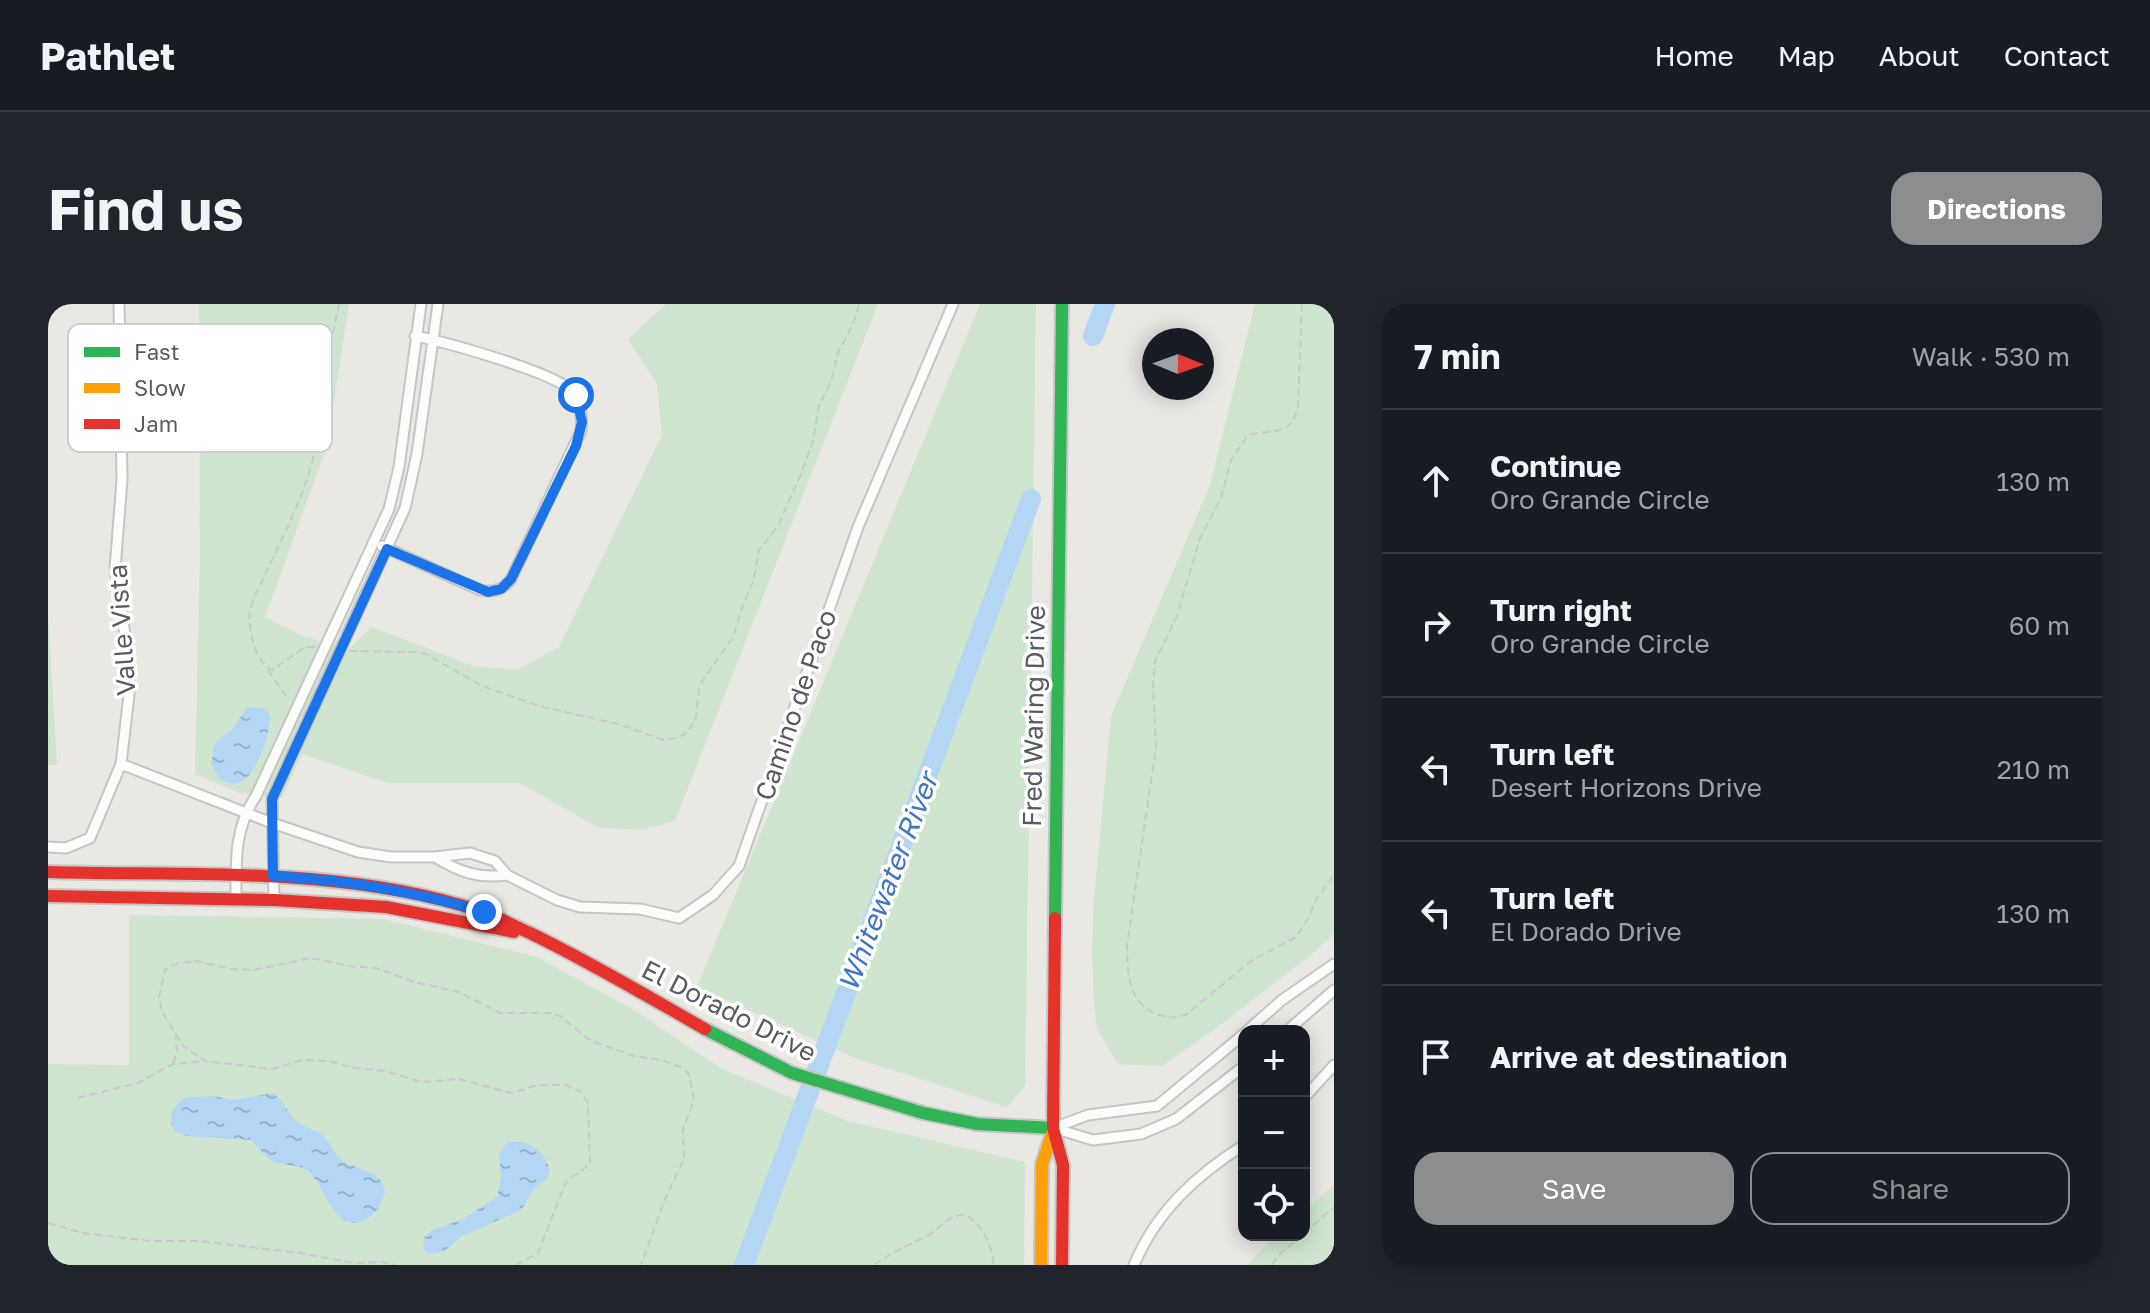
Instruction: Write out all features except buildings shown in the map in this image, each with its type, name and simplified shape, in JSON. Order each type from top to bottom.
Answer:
[{"type":"main road","name":"Fred Waring Drive","points":[[1062,304],[1053,1128],[1063,1165],[1062,1265]]},
{"type":"main road","name":"El Dorado Drive","points":[[48,872],[273,876],[359,882],[423,894],[484,912],[576,955],[705,1029],[792,1073],[923,1113],[977,1124],[1053,1128]]},
{"type":"main road","name":"El Dorado Drive","points":[[48,896],[274,900],[386,907],[532,936]]},
{"type":"main road","name":"Fred Waring Drive","points":[[1041,1265],[1042,1164],[1053,1128]]},
{"type":"street","name":"Valle Vista","points":[[119,304],[119,324]]},
{"type":"street","points":[[236,900],[236,841],[246,811],[256,796],[375,542],[395,490],[421,304]]},
{"type":"street","points":[[274,900],[272,799],[387,549],[411,488],[438,304]]},
{"type":"street","name":"Camino de Paco","points":[[121,764],[272,823],[358,852],[391,857],[435,857],[458,852],[478,855],[495,861],[507,875],[557,900],[580,907],[640,909],[679,918],[713,895],[739,866],[858,527],[953,304]]},
{"type":"street","points":[[375,542],[480,590],[501,589],[511,579],[581,431],[581,412],[576,395],[558,380],[415,336]]},
{"type":"street","name":"Valle Vista","points":[[48,847],[66,848],[90,838],[121,764],[129,695],[129,661],[115,569],[122,452]]},
{"type":"street","name":"Camino de Paco","points":[[435,857],[463,873],[491,877],[507,875]]},
{"type":"street","points":[[1254,1025],[1282,1000],[1334,964]]},
{"type":"street","points":[[1294,1025],[1334,990]]},
{"type":"street","points":[[1053,1128],[1088,1115],[1157,1106],[1238,1039]]},
{"type":"street","points":[[1305,1097],[1334,1065]]},
{"type":"street","points":[[1053,1128],[1093,1140],[1141,1134],[1176,1119],[1238,1071]]},
{"type":"street","points":[[1134,1265],[1158,1221],[1183,1191],[1238,1149]]},
{"type":"path","points":[[332,346],[339,304]]},
{"type":"path","points":[[348,651],[426,654],[482,686],[539,706],[618,724],[664,740],[688,732],[696,717],[699,688],[733,637],[754,579],[759,550],[778,526],[801,474],[813,441],[819,405],[831,382],[838,353],[854,322],[859,304]]},
{"type":"path","points":[[1302,304],[1295,419],[1285,428],[1248,435],[1236,450],[1221,498],[1200,538],[1180,608],[1155,661],[1156,747],[1127,946],[1128,977],[1137,1001],[1167,1017],[1180,1018],[1187,1014],[1251,961],[1296,937],[1334,875]]},
{"type":"path","points":[[297,707],[285,697],[262,663],[255,644],[250,609],[305,487],[314,452]]},
{"type":"path","points":[[268,669],[272,670],[305,647],[318,647]]},
{"type":"path","points":[[205,1061],[194,1056],[175,1037],[162,1012],[159,998],[165,970],[175,964],[196,961],[231,969],[254,970],[319,958],[349,966],[376,968],[414,982],[448,988],[500,1013],[549,1013],[560,1016],[597,1043],[684,1068],[689,1075],[694,1100],[683,1129],[684,1159],[660,1211],[641,1265]]},
{"type":"path","points":[[173,1064],[177,1052],[175,1037]]},
{"type":"path","points":[[78,1098],[138,1083],[173,1064],[205,1061],[272,1069],[303,1060],[317,1060],[385,1071],[422,1082],[459,1079],[511,1093],[553,1083],[566,1085],[580,1091],[588,1103],[590,1164],[566,1182],[538,1253],[516,1265]]},
{"type":"path","points":[[1310,1228],[1334,1207]]},
{"type":"path","points":[[874,1265],[908,1243],[930,1234],[958,1214],[966,1215],[980,1227],[991,1249],[994,1265]]},
{"type":"path","points":[[48,1223],[68,1231],[93,1235],[150,1241],[199,1241],[300,1253],[353,1263],[395,1265]]},
{"type":"path","points":[[1272,1265],[1296,1241]]},
{"type":"green space","points":[[199,304],[349,304],[332,414],[332,324],[199,324]]},
{"type":"green space","points":[[666,304],[878,304],[675,821],[641,830],[599,828],[520,783],[387,783],[302,754],[282,798],[240,793],[195,774],[200,452],[325,452],[265,617],[304,637],[350,648],[372,627],[473,666],[517,670],[559,647],[662,435],[657,384],[628,339]]},
{"type":"green space","points":[[980,304],[1036,304],[1025,1086],[1007,1107],[855,1058],[697,987]]},
{"type":"green space","points":[[1255,304],[1334,304],[1334,934],[1215,1029],[1162,1066],[1118,1064],[1097,1029],[1092,953],[1111,716],[1210,485]]},
{"type":"green space","points":[[48,612],[57,765],[48,765]]},
{"type":"green space","points":[[129,915],[383,919],[537,957],[636,1011],[722,1069],[848,1121],[1025,1162],[1024,1265],[48,1265],[48,1064],[129,1065]]},
{"type":"green space","points":[[1334,1185],[1334,1265],[1247,1265],[1270,1241],[1310,1241],[1310,1206]]},
{"type":"water","points":[[247,708],[263,708],[270,714],[266,742],[257,763],[245,779],[236,784],[226,782],[219,779],[211,763],[215,742],[231,731]]},
{"type":"water","points":[[273,1093],[298,1122],[324,1136],[340,1159],[380,1179],[385,1192],[371,1216],[353,1223],[345,1220],[337,1214],[308,1171],[273,1161],[251,1140],[186,1136],[175,1131],[171,1124],[172,1112],[186,1097],[213,1096],[233,1100]]},
{"type":"water","points":[[508,1142],[529,1145],[540,1152],[550,1171],[546,1178],[517,1212],[462,1236],[445,1251],[426,1252],[424,1238],[430,1231],[463,1219],[497,1197],[501,1177],[499,1154]]},
{"type":"waterway","name":"Whitewater River","points":[[1093,336],[1105,304]]},
{"type":"waterway","name":"Whitewater River","points":[[744,1265],[1031,499]]},
{"type":"traffic: fast","points":[[1055,918],[1062,304]]},
{"type":"traffic: fast","points":[[705,1029],[792,1073],[923,1113],[977,1124],[1053,1128]]},
{"type":"traffic: slow","points":[[1041,1265],[1042,1164],[1053,1131]]},
{"type":"traffic: jam","points":[[48,872],[266,876],[375,886],[428,897],[486,913],[530,933],[705,1029]]},
{"type":"traffic: jam","points":[[48,896],[274,900],[386,907],[514,932]]},
{"type":"traffic: jam","points":[[1055,918],[1053,1128],[1063,1165],[1062,1265]]},
{"type":"route","points":[[484,912],[437,898],[359,882],[273,876],[272,799],[387,549],[480,590],[494,592],[506,586],[576,446],[582,422],[576,395]]}]
